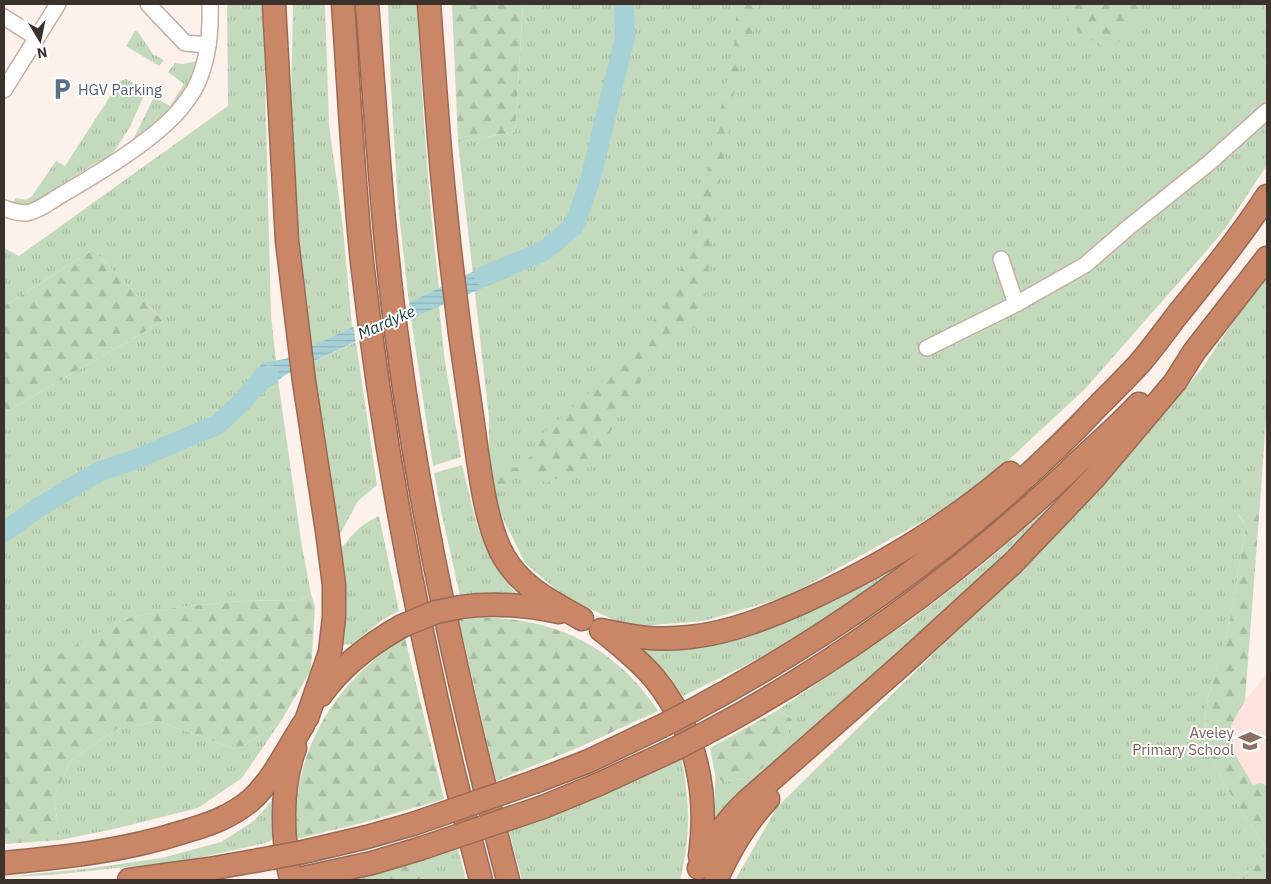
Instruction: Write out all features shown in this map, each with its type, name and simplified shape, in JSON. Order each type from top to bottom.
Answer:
[{"type":"highway","points":[[274,4],[287,241],[299,347],[332,565],[334,617],[330,652],[292,754],[285,807],[286,859],[298,879],[372,863],[474,832],[543,807],[675,749],[792,684],[864,638],[932,589],[1030,507],[1133,410],[1164,375],[1194,352]]},
{"type":"highway","points":[[276,45],[280,4]]},
{"type":"highway","points":[[343,4],[358,222],[378,383],[402,530],[438,702],[481,880]]},
{"type":"highway","points":[[367,4],[383,211],[397,337],[425,518],[458,678],[508,880]]},
{"type":"highway","points":[[429,4],[446,212],[464,361],[481,471],[493,533],[503,556],[521,580],[545,598],[591,625],[631,655],[655,680],[676,712],[687,731],[698,772],[703,802],[703,876]]},
{"type":"highway","points":[[129,880],[209,869],[302,852],[413,824],[491,798],[588,761],[664,725],[743,683],[846,620],[907,576],[972,525],[1058,449],[1139,363],[1213,271],[1267,196]]},
{"type":"highway","points":[[703,876],[714,840],[728,819],[1013,563],[1094,478],[1175,382],[1194,352],[1267,258]]},
{"type":"highway","points":[[4,863],[127,848],[221,820],[240,808],[258,793],[323,692],[342,670],[365,650],[402,626],[436,612],[495,603],[512,604],[545,609],[591,625],[652,639],[692,637],[708,634],[731,629],[781,612],[850,580],[903,550],[956,515],[1046,441],[1092,399],[1143,347],[1161,335]]},
{"type":"lane","points":[[4,90],[58,4]]},
{"type":"lane","points":[[148,4],[185,43],[208,45]]},
{"type":"lane","points":[[4,208],[14,212],[26,212],[39,208],[88,179],[166,124],[177,113],[194,89],[201,72],[208,45],[210,4]]},
{"type":"lane","points":[[4,17],[37,38]]},
{"type":"lane","points":[[927,348],[1016,304],[1085,265],[1209,163],[1267,111]]},
{"type":"lane","points":[[1001,259],[1016,304]]},
{"type":"shaded area","name":"Aveley Primary School","points":[[1267,674],[1267,785],[1260,783],[1253,786],[1236,756],[1231,726],[1245,700]]},
{"type":"green space","points":[[227,4],[263,4],[271,316],[279,387],[302,547],[311,594],[301,600],[243,601],[178,607],[121,620],[4,691],[4,413],[163,321],[93,250],[4,306],[4,248],[19,256],[228,106]]},
{"type":"green space","points":[[293,4],[325,4],[329,125],[343,228],[352,327],[310,347],[293,199],[291,109]]},
{"type":"green space","points":[[388,4],[417,4],[426,146],[439,288],[409,303],[398,205]]},
{"type":"green space","points":[[452,4],[523,4],[515,132],[458,142]]},
{"type":"green space","points":[[523,4],[1267,4],[1267,165],[1223,232],[1085,389],[972,494],[788,596],[704,621],[629,627],[565,597],[525,563],[489,490],[489,418],[458,142],[515,132]]},
{"type":"green space","points":[[737,4],[759,4],[755,25],[737,75],[713,226],[703,320],[654,361],[617,417],[598,462],[546,483],[532,472],[489,490],[489,465],[503,463],[515,468],[536,453],[538,437],[615,370],[660,314],[676,284],[698,221],[734,45]]},
{"type":"green space","points":[[1065,4],[1142,4],[1142,13],[1111,51],[1068,26]]},
{"type":"green space","points":[[135,31],[138,32],[153,54],[164,60],[159,66],[126,46]]},
{"type":"green space","points":[[199,62],[189,88],[178,104],[156,125],[132,142],[154,97],[170,106],[184,84],[168,72],[175,63],[183,64]]},
{"type":"green space","points":[[126,79],[146,91],[130,127],[111,156],[94,164],[31,204],[23,206],[6,203],[14,201],[16,198],[26,200],[32,196],[56,161],[65,166],[120,81]]},
{"type":"green space","points":[[93,250],[163,321],[4,413],[4,306]]},
{"type":"green space","points":[[1267,271],[1267,406],[1260,503],[1239,516],[1246,525],[1228,632],[1206,704],[1205,744],[1226,787],[1267,850],[1267,856],[1235,880],[735,880],[778,806],[1054,536],[1201,370]]},
{"type":"green space","points":[[439,306],[445,362],[461,457],[433,466],[411,318]]},
{"type":"green space","points":[[356,342],[377,485],[358,501],[338,538],[311,363]]},
{"type":"green space","points":[[462,465],[475,518],[487,550],[505,580],[518,595],[460,596],[434,473]]},
{"type":"green space","points":[[1260,503],[1245,700],[1231,726],[1236,756],[1253,785],[1260,783],[1267,785],[1267,850],[1226,787],[1205,744],[1206,704],[1228,631],[1246,525],[1239,515]]},
{"type":"green space","points":[[1047,509],[992,566],[715,819],[715,774],[722,782],[749,778],[765,766],[787,739],[792,719],[778,710],[910,621],[980,567]]},
{"type":"green space","points":[[379,516],[399,611],[382,620],[352,644],[342,645],[339,641],[334,559],[353,534]]},
{"type":"green space","points":[[951,530],[838,612],[772,652],[683,696],[666,672],[641,649],[671,651],[711,644],[779,623],[835,601],[885,573]]},
{"type":"green space","points":[[311,594],[315,607],[311,670],[281,721],[238,750],[158,721],[117,729],[71,760],[54,798],[60,840],[4,844],[4,691],[56,656],[121,620],[178,607],[243,601],[301,600]]},
{"type":"green space","points":[[479,618],[507,619],[533,623],[558,630],[581,640],[603,653],[623,670],[642,689],[658,711],[582,746],[496,781],[459,620]]},
{"type":"green space","points":[[405,638],[444,799],[362,823],[296,839],[296,807],[301,778],[309,749],[322,723],[338,698],[357,676],[379,656]]},
{"type":"green space","points":[[778,710],[792,719],[787,739],[765,766],[749,778],[722,782],[715,774],[710,748]]},
{"type":"green space","points":[[158,721],[238,750],[281,721],[242,778],[198,808],[60,840],[54,798],[71,760],[117,729]]},
{"type":"green space","points":[[681,757],[688,804],[688,833],[680,880],[522,880],[509,831],[602,794]]},
{"type":"green space","points":[[274,798],[272,840],[266,843],[183,861],[51,875],[4,877],[92,868],[162,858],[221,842],[254,821]]},
{"type":"green space","points":[[458,849],[466,880],[424,880],[418,860]]},
{"type":"green space","points":[[1267,856],[1267,880],[1235,880]]},
{"type":"green space","points":[[418,860],[424,880],[342,880]]},
{"type":"water","points":[[506,259],[511,276],[355,342],[285,375],[254,400],[248,386],[262,363],[285,359],[497,260]]},
{"type":"pier","points":[[409,300],[411,321],[356,345],[353,323]]},
{"type":"waterway","name":"Mardyke","points":[[484,276],[544,251],[574,226],[590,181],[625,37],[624,4]]},
{"type":"waterway","name":"Mardyke","points":[[4,532],[39,507],[98,472],[136,459],[217,425],[243,401],[262,378],[269,375]]},
{"type":"place","name":"HGV Parking","points":[[62,89]]},
{"type":"place","name":"Aveley Primary School","points":[[1250,741]]}]
